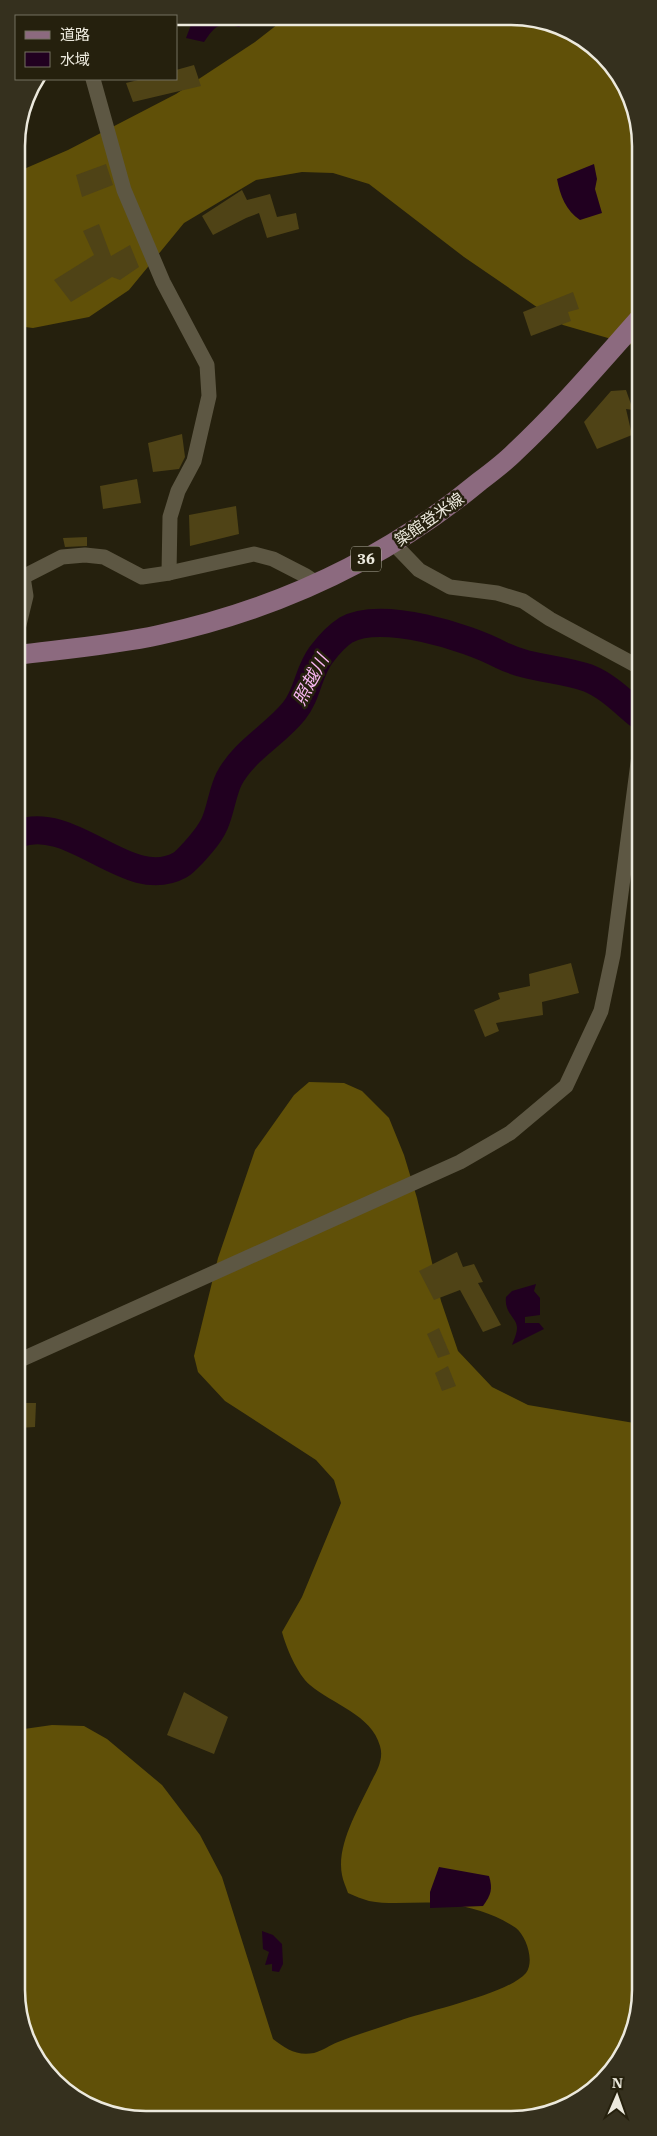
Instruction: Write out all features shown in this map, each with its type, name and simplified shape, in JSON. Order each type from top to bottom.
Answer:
[{"type":"main road","name":"築館登米線","points":[[25,654],[87,647],[158,635],[222,619],[275,602],[318,584],[394,544],[454,503],[514,454],[565,402],[632,326]]},
{"type":"street","points":[[93,80],[124,190],[163,282],[207,365],[209,396],[194,461],[178,491],[170,517],[169,573]]},
{"type":"street","points":[[394,544],[419,570],[450,587],[497,593],[524,601],[550,619],[632,664]]},
{"type":"street","points":[[25,576],[62,557],[86,555],[104,557],[142,577],[169,573],[254,554],[273,559],[318,584]]},
{"type":"street","points":[[25,1359],[460,1162],[510,1133],[566,1086],[602,1011],[613,955],[632,809]]},
{"type":"shaded area","points":[[277,25],[511,25],[534,27],[550,31],[585,50],[612,79],[626,107],[630,123],[632,138],[632,345],[563,325],[464,257],[369,184],[333,173],[302,172],[256,180],[184,223],[129,290],[89,317],[33,328],[25,327],[25,169],[68,150],[176,94],[255,42]]},
{"type":"shaded area","points":[[309,1082],[344,1083],[362,1091],[389,1118],[404,1155],[417,1198],[441,1301],[458,1351],[492,1387],[528,1405],[632,1423],[632,1998],[623,2036],[612,2057],[602,2070],[592,2071],[592,2080],[578,2091],[557,2102],[542,2107],[519,2111],[138,2111],[123,2109],[107,2105],[79,2091],[66,2081],[45,2057],[31,2029],[27,2013],[25,1990],[25,1729],[52,1725],[84,1726],[107,1739],[162,1785],[200,1835],[222,1877],[273,2039],[287,2049],[297,2053],[308,2054],[317,2052],[353,2036],[485,1995],[517,1981],[529,1968],[528,1949],[520,1932],[509,1923],[493,1915],[449,1904],[369,1901],[348,1893],[344,1882],[341,1863],[345,1839],[376,1774],[381,1756],[380,1746],[376,1735],[360,1718],[319,1692],[305,1680],[293,1660],[282,1632],[302,1597],[341,1503],[334,1480],[316,1460],[225,1401],[198,1372],[194,1356],[218,1258],[255,1150],[294,1095]]},
{"type":"water","points":[[191,25],[222,25],[215,28],[204,42],[186,38]]},
{"type":"water","points":[[594,164],[597,179],[595,189],[602,213],[580,220],[564,202],[557,179]]},
{"type":"water","points":[[536,1284],[534,1291],[540,1298],[540,1315],[525,1317],[525,1323],[539,1323],[544,1329],[512,1345],[517,1328],[507,1307],[506,1297],[512,1291]]},
{"type":"water","points":[[439,1867],[489,1876],[491,1892],[483,1906],[430,1908],[430,1892]]},
{"type":"water","points":[[262,1931],[273,1935],[282,1944],[283,1964],[279,1972],[272,1971],[272,1964],[265,1965],[269,1952],[263,1949]]},
{"type":"building","points":[[194,65],[201,86],[133,102],[126,83],[138,80],[178,80],[178,69]]},
{"type":"building","points":[[106,164],[113,185],[82,197],[76,175]]},
{"type":"building","points":[[242,190],[247,200],[270,194],[277,217],[296,213],[299,229],[267,238],[259,213],[213,235],[202,216]]},
{"type":"building","points":[[99,224],[111,256],[130,245],[139,267],[120,280],[112,277],[71,302],[54,280],[94,255],[83,231]]},
{"type":"building","points":[[573,292],[579,309],[568,312],[571,321],[531,336],[523,312]]},
{"type":"building","points":[[626,390],[632,407],[632,410],[626,409],[632,435],[597,449],[584,422],[611,391]]},
{"type":"building","points":[[182,434],[185,457],[179,469],[153,472],[148,443]]},
{"type":"building","points":[[137,479],[141,503],[103,509],[100,486]]},
{"type":"building","points":[[236,506],[239,534],[190,546],[189,515]]},
{"type":"building","points":[[87,537],[87,546],[65,547],[63,538]]},
{"type":"building","points":[[571,963],[579,993],[542,1002],[543,1015],[496,1023],[499,1031],[485,1037],[474,1010],[500,999],[498,993],[530,986],[529,974]]},
{"type":"building","points":[[457,1252],[463,1267],[474,1264],[483,1282],[478,1283],[501,1325],[483,1332],[460,1290],[434,1300],[419,1271]]},
{"type":"building","points":[[439,1328],[450,1354],[438,1358],[427,1334]]},
{"type":"building","points":[[448,1366],[456,1386],[442,1391],[435,1373]]},
{"type":"building","points":[[25,1403],[36,1403],[35,1427],[25,1428]]},
{"type":"building","points":[[184,1692],[228,1717],[214,1754],[167,1735]]},
{"type":"waterway","name":"照越川","points":[[25,832],[38,830],[59,834],[120,862],[140,869],[160,871],[180,865],[197,849],[212,829],[227,784],[235,769],[251,751],[278,728],[294,711],[299,704],[313,669],[321,655],[333,641],[346,630],[361,625],[380,623],[402,624],[447,634],[512,660],[588,678],[609,690],[632,709]]}]
